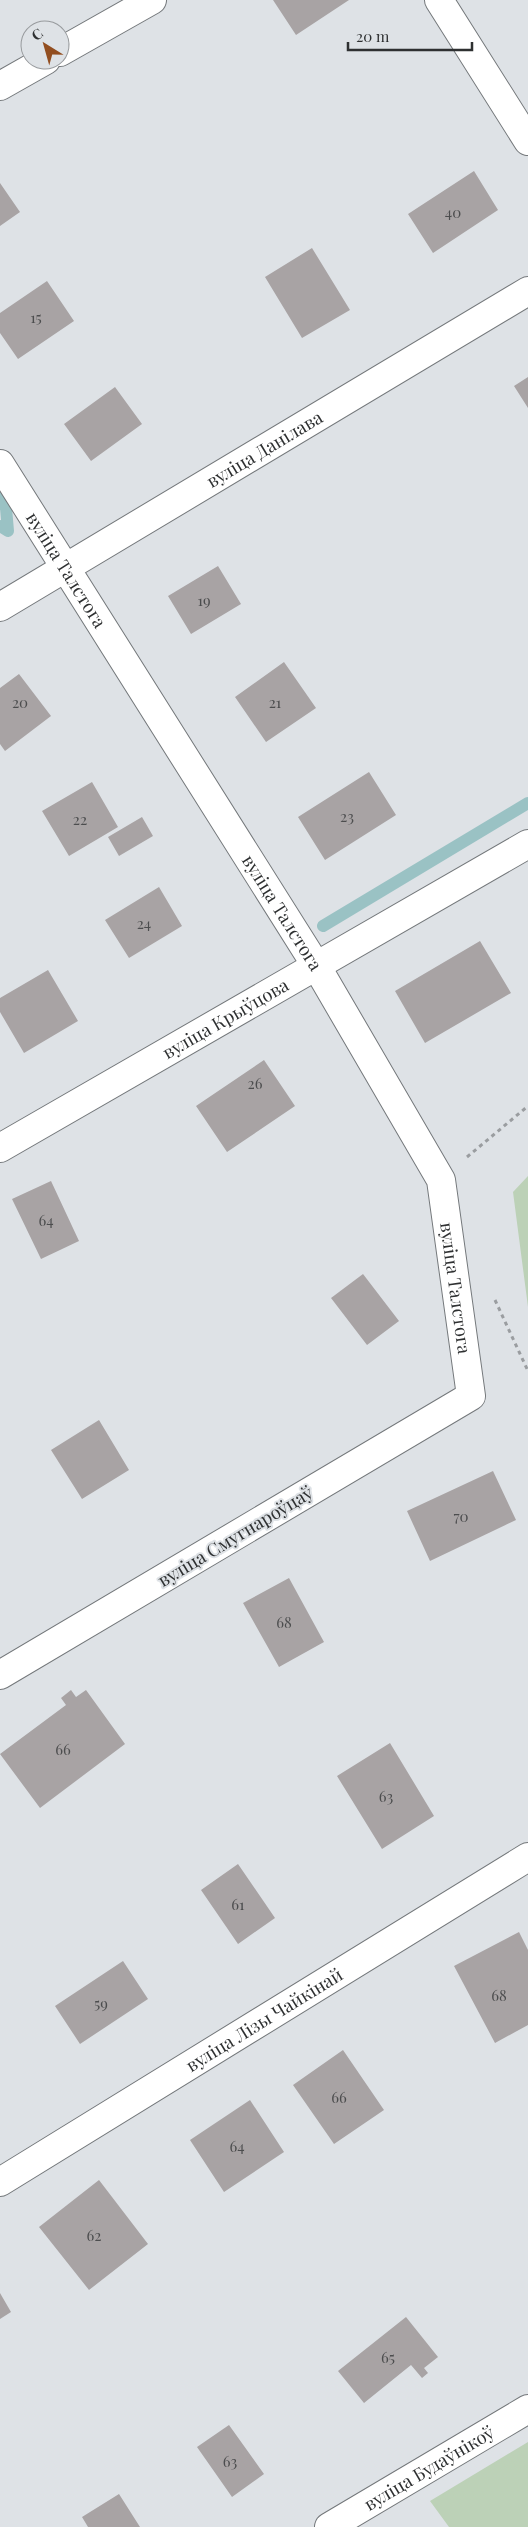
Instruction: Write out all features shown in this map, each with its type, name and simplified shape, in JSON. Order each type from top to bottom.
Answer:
[{"type":"street","points":[[70,46],[152,0]]},
{"type":"street","points":[[439,0],[528,141]]},
{"type":"street","points":[[0,86],[28,70]]},
{"type":"street","name":"вуліца Данілава","points":[[0,607],[528,291]]},
{"type":"street","name":"вуліца Талстога","points":[[0,464],[317,967],[441,1180],[471,1396]]},
{"type":"street","name":"вуліца Крыўцова","points":[[0,1148],[528,844]]},
{"type":"street","name":"вуліца Смугнароўцаў","points":[[0,1675],[471,1396]]},
{"type":"street","name":"вуліца Лізы Чайкінай","points":[[0,2182],[528,1857]]},
{"type":"street","name":"вуліца Будаўнікоў","points":[[329,2527],[528,2409]]},
{"type":"path","points":[[441,1180],[528,1106]]},
{"type":"green space","points":[[528,1176],[528,1307],[513,1192]]},
{"type":"green space","points":[[528,2442],[528,2527],[449,2527],[430,2501]]},
{"type":"building","points":[[273,0],[349,0],[296,35]]},
{"type":"building","points":[[474,171],[498,210],[433,253],[408,214]]},
{"type":"building","points":[[0,183],[20,212],[0,226]]},
{"type":"building","points":[[312,248],[350,310],[302,338],[265,277]]},
{"type":"building","points":[[47,281],[74,321],[18,359],[0,333],[0,313]]},
{"type":"building","points":[[528,377],[528,408],[514,386]]},
{"type":"building","points":[[115,387],[142,424],[91,461],[64,424]]},
{"type":"building","points":[[218,566],[241,604],[191,634],[168,596]]},
{"type":"building","points":[[284,662],[316,708],[266,742],[235,697]]},
{"type":"building","points":[[19,674],[51,716],[5,751],[0,744],[0,688]]},
{"type":"building","points":[[369,772],[396,815],[325,860],[298,817]]},
{"type":"building","points":[[92,782],[118,827],[69,856],[42,811]]},
{"type":"building","points":[[142,817],[153,836],[119,856],[108,837]]},
{"type":"building","points":[[159,887],[182,926],[129,958],[105,920]]},
{"type":"building","points":[[480,941],[511,993],[425,1043],[395,991]]},
{"type":"building","points":[[48,970],[78,1021],[24,1053],[0,1012],[0,998]]},
{"type":"building","points":[[264,1060],[295,1106],[227,1152],[196,1106]]},
{"type":"building","points":[[51,1181],[79,1241],[41,1259],[12,1199]]},
{"type":"building","points":[[363,1274],[399,1321],[367,1345],[331,1298]]},
{"type":"building","points":[[99,1420],[129,1470],[82,1499],[51,1450]]},
{"type":"building","points":[[493,1471],[516,1520],[430,1561],[407,1511]]},
{"type":"building","points":[[289,1578],[324,1642],[279,1667],[243,1603]]},
{"type":"building","points":[[71,1690],[76,1697],[86,1690],[125,1744],[40,1808],[0,1754],[66,1705],[61,1698]]},
{"type":"building","points":[[390,1743],[434,1816],[382,1849],[337,1776]]},
{"type":"building","points":[[238,1864],[275,1918],[238,1944],[201,1890]]},
{"type":"building","points":[[519,1932],[528,1950],[528,2025],[495,2043],[454,1966]]},
{"type":"building","points":[[123,1961],[148,1999],[80,2044],[55,2006]]},
{"type":"building","points":[[343,2050],[384,2110],[334,2144],[293,2085]]},
{"type":"building","points":[[250,2100],[284,2152],[224,2192],[190,2140]]},
{"type":"building","points":[[99,2180],[148,2244],[89,2290],[39,2227]]},
{"type":"building","points":[[0,2293],[11,2312],[0,2319]]},
{"type":"building","points":[[406,2317],[438,2357],[424,2368],[428,2373],[422,2378],[411,2365],[364,2403],[338,2371]]},
{"type":"building","points":[[229,2425],[264,2474],[232,2497],[197,2447]]},
{"type":"building","points":[[119,2494],[140,2527],[88,2527],[82,2517]]},
{"type":"waterway","points":[[0,498],[6,508],[8,531],[0,526]]},
{"type":"waterway","points":[[323,926],[528,803]]}]
